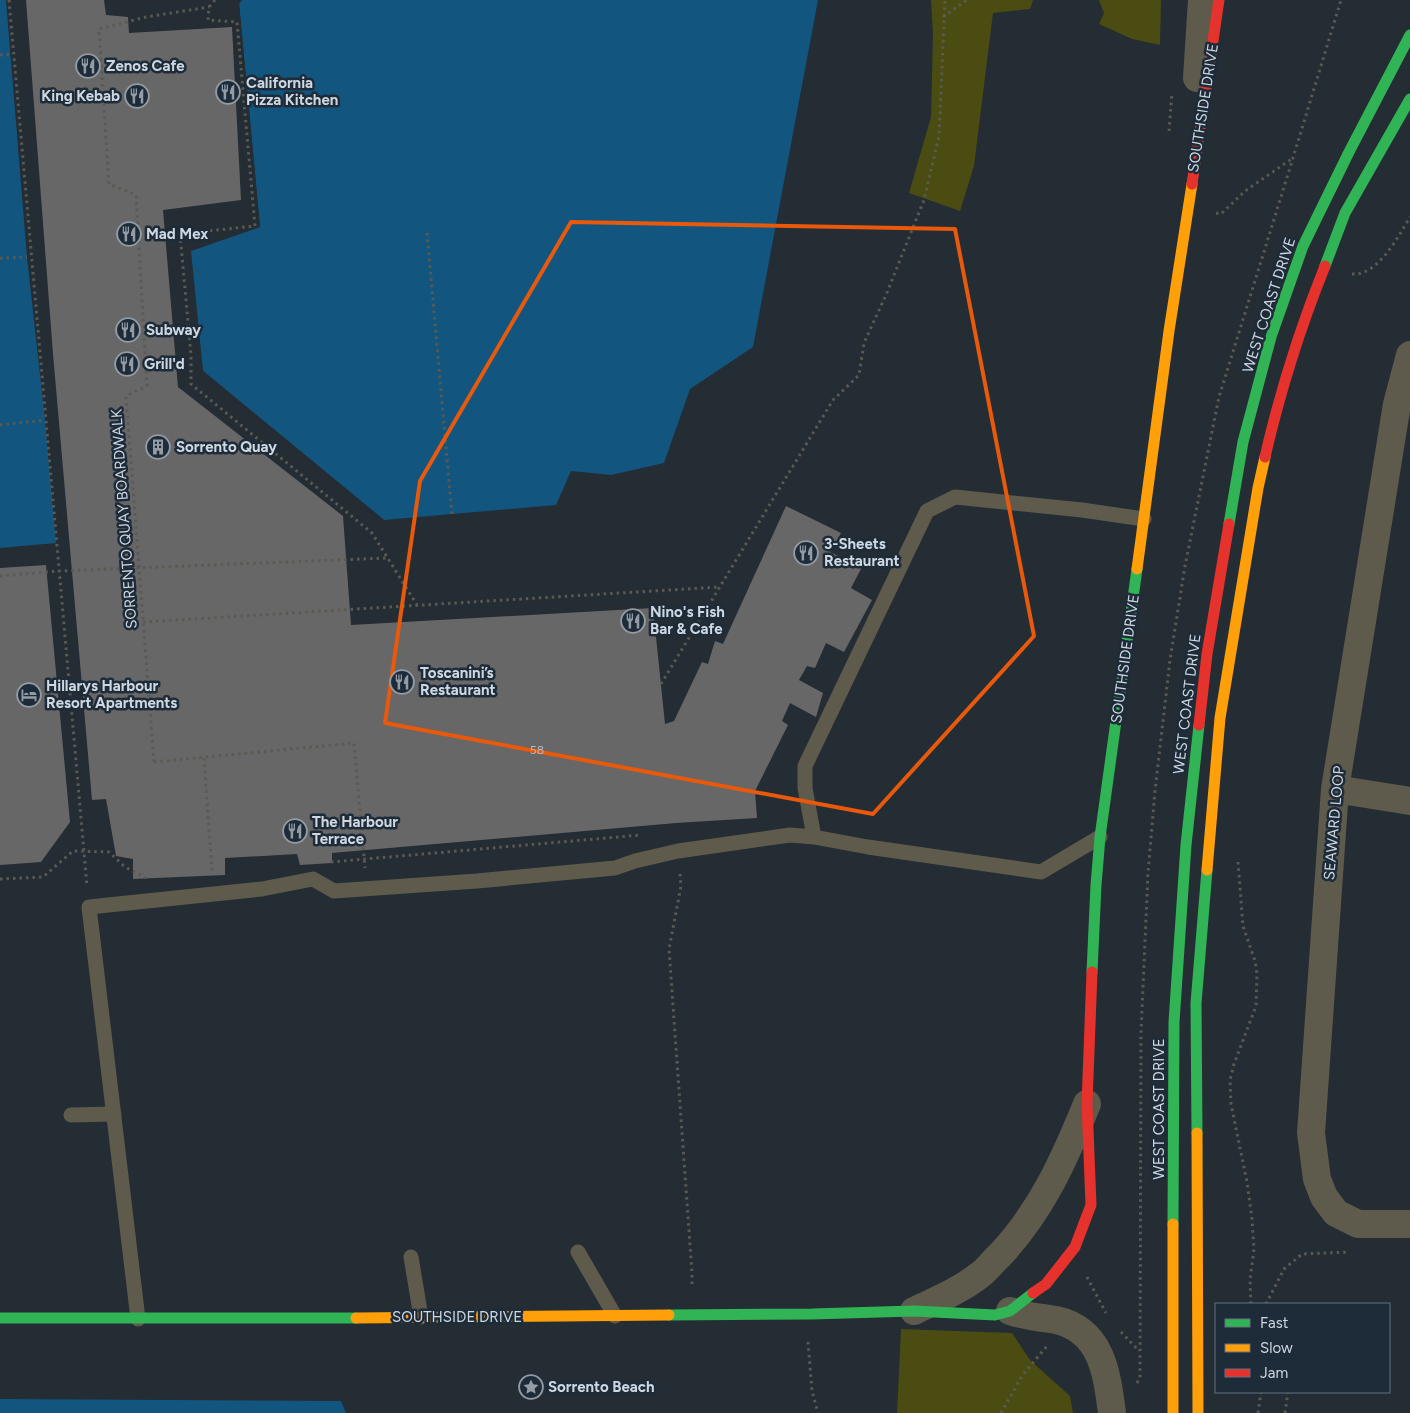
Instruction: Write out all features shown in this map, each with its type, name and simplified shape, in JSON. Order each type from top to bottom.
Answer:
[{"type":"main road","name":"SOUTHSIDE DRIVE","points":[[0,1318],[615,1316],[914,1311],[995,1315],[1010,1311],[1046,1284],[1075,1247],[1091,1205],[1087,1104],[1096,885],[1100,837],[1186,216],[1219,0]]},
{"type":"main road","name":"WEST COAST DRIVE","points":[[1173,1413],[1174,1022],[1186,855],[1207,654],[1243,442],[1271,337],[1302,246],[1410,35]]},
{"type":"main road","points":[[1198,1413],[1196,1003],[1220,718],[1258,488],[1273,421],[1306,311],[1345,213],[1410,99]]},
{"type":"street","name":"SOUTHSIDE DRIVE","points":[[1186,216],[1202,0]]},
{"type":"street","name":"SEAWARD LOOP","points":[[1410,355],[1397,404],[1335,789],[1311,1133],[1317,1179],[1324,1197],[1336,1214],[1358,1224],[1410,1224]]},
{"type":"street","points":[[1335,789],[1410,801]]},
{"type":"street","name":"SOUTHSIDE DRIVE","points":[[914,1311],[959,1290],[982,1274],[1019,1235],[1046,1194],[1087,1104]]},
{"type":"street","points":[[1010,1311],[1026,1317],[1056,1320],[1070,1325],[1087,1336],[1099,1353],[1105,1372],[1112,1413]]},
{"type":"lane","points":[[814,838],[805,788],[805,766],[927,511],[955,497],[1082,510],[1144,519]]},
{"type":"lane","points":[[138,1319],[89,907],[262,889],[313,879],[334,891],[615,868],[635,861],[678,852],[790,835],[1041,872],[1100,837]]},
{"type":"lane","points":[[72,1115],[114,1114]]},
{"type":"lane","points":[[578,1252],[615,1316]]},
{"type":"lane","points":[[411,1258],[421,1317]]},
{"type":"path","points":[[9,0],[89,907]]},
{"type":"path","points":[[215,0],[208,7],[208,20],[237,22],[255,226],[180,234],[191,354],[191,384],[372,533],[417,605]]},
{"type":"path","points":[[661,684],[832,400],[859,375],[864,343],[886,295],[924,200],[939,136],[945,0]]},
{"type":"path","points":[[943,18],[967,0]]},
{"type":"path","name":"SORRENTO QUAY BOARDWALK","points":[[204,758],[154,762],[126,396],[148,386],[136,195],[109,184],[99,29],[146,17],[208,7]]},
{"type":"path","points":[[0,55],[11,54]]},
{"type":"path","points":[[1346,275],[1363,272],[1373,267],[1388,251],[1410,217]]},
{"type":"path","points":[[427,233],[452,515]]},
{"type":"path","points":[[0,258],[27,257]]},
{"type":"path","points":[[0,425],[45,420]]},
{"type":"path","points":[[0,576],[59,571],[388,558]]},
{"type":"path","points":[[143,622],[720,587]]},
{"type":"path","points":[[214,894],[204,758],[354,743],[366,889]]},
{"type":"path","points":[[328,863],[650,834]]},
{"type":"path","points":[[0,879],[43,877],[73,851],[109,852],[125,867],[149,880]]},
{"type":"path","points":[[1238,860],[1243,926],[1256,961],[1257,974],[1256,1006],[1234,1064],[1230,1080],[1231,1104],[1247,1182],[1252,1219],[1254,1249],[1250,1280],[1251,1303]]},
{"type":"path","points":[[681,886],[669,949],[692,1273],[692,1315]]},
{"type":"path","points":[[1267,1303],[1284,1269],[1302,1254],[1351,1252]]},
{"type":"path","points":[[1001,1413],[1022,1376],[1050,1342]]},
{"type":"path","points":[[810,1352],[812,1391],[818,1413]]},
{"type":"path","points":[[1258,1413],[1261,1393]]},
{"type":"path","points":[[1285,1413],[1288,1393]]},
{"type":"highlighted area","points":[[571,222],[955,229],[1034,636],[873,814],[385,723],[420,481]]},
{"type":"shaded area","points":[[931,0],[1033,0],[1030,9],[993,13],[974,166],[960,211],[909,193],[931,117],[933,34]]},
{"type":"shaded area","points":[[1099,0],[1161,0],[1160,45],[1132,39],[1099,24],[1104,13]]},
{"type":"shaded area","points":[[901,1329],[1012,1333],[1030,1360],[1070,1396],[1073,1413],[897,1413]]},
{"type":"water","points":[[0,0],[6,0],[27,257],[56,543],[0,548]]},
{"type":"water","points":[[242,0],[818,0],[753,347],[690,389],[664,463],[611,475],[571,471],[556,505],[384,520],[203,371],[180,252],[260,227],[239,3]]},
{"type":"water","points":[[0,1399],[341,1401],[346,1413],[0,1413]]},
{"type":"pier","points":[[239,0],[242,0],[239,4],[260,227],[191,251],[203,371],[384,520],[381,520],[201,372],[177,251],[188,249],[188,235],[190,233],[257,225],[237,4]]},
{"type":"pier","points":[[36,310],[48,420],[58,543],[56,543]]},
{"type":"building","name":"Sorrento Quay","points":[[26,0],[104,0],[106,15],[128,17],[129,33],[232,27],[241,200],[163,210],[178,387],[343,516],[351,625],[653,608],[665,724],[674,721],[702,662],[708,664],[715,641],[723,644],[786,506],[841,533],[830,552],[862,567],[851,588],[872,600],[844,652],[826,643],[815,668],[807,666],[799,680],[823,693],[816,717],[790,703],[782,721],[788,725],[755,791],[757,818],[676,823],[332,853],[332,863],[300,865],[297,854],[225,858],[225,875],[133,879],[133,859],[116,856],[106,799],[92,800],[53,354]]},
{"type":"building","name":"Hillarys Harbour Resort Apartments","points":[[46,565],[70,822],[41,862],[0,865],[0,568]]},
{"type":"traffic: fast","points":[[1229,524],[1243,442],[1271,337],[1303,246],[1410,35]]},
{"type":"traffic: fast","points":[[1325,266],[1345,213],[1410,99]]},
{"type":"traffic: fast","points":[[1092,972],[1100,837],[1137,569]]},
{"type":"traffic: fast","points":[[1173,1224],[1174,1022],[1186,845],[1199,725]]},
{"type":"traffic: fast","points":[[1197,1133],[1196,1003],[1207,870]]},
{"type":"traffic: fast","points":[[669,1315],[914,1311],[995,1315],[1010,1311],[1033,1293]]},
{"type":"traffic: fast","points":[[0,1318],[356,1318]]},
{"type":"traffic: slow","points":[[1137,569],[1169,331],[1192,184]]},
{"type":"traffic: slow","points":[[1207,870],[1220,718],[1258,488],[1265,457]]},
{"type":"traffic: slow","points":[[1197,1133],[1198,1413]]},
{"type":"traffic: slow","points":[[1173,1224],[1173,1413]]},
{"type":"traffic: slow","points":[[356,1318],[669,1315]]},
{"type":"traffic: jam","points":[[1192,184],[1219,0]]},
{"type":"traffic: jam","points":[[1265,457],[1291,360],[1325,266]]},
{"type":"traffic: jam","points":[[1199,725],[1207,654],[1229,524]]},
{"type":"traffic: jam","points":[[1033,1293],[1046,1284],[1075,1247],[1091,1205],[1087,1104],[1092,972]]},
{"type":"place","name":"Zenos Cafe","points":[[88,66]]},
{"type":"place","name":"California Pizza Kitchen","points":[[228,92]]},
{"type":"place","name":"King Kebab","points":[[137,96]]},
{"type":"place","name":"Mad Mex","points":[[129,234]]},
{"type":"place","name":"Subway","points":[[128,330]]},
{"type":"place","name":"Grill'd","points":[[127,364]]},
{"type":"place","name":"Sorrento Quay","points":[[158,447]]},
{"type":"place","name":"3-Sheets Restaurant","points":[[806,553]]},
{"type":"place","name":"Nino's Fish Bar & Cafe","points":[[633,621]]},
{"type":"place","name":"Toscanini’s Restaurant","points":[[402,682]]},
{"type":"place","name":"Hillarys Harbour Resort Apartments","points":[[29,695]]},
{"type":"place","name":"The Harbour Terrace","points":[[295,831]]},
{"type":"place","name":"Sorrento Beach","points":[[531,1387]]}]
